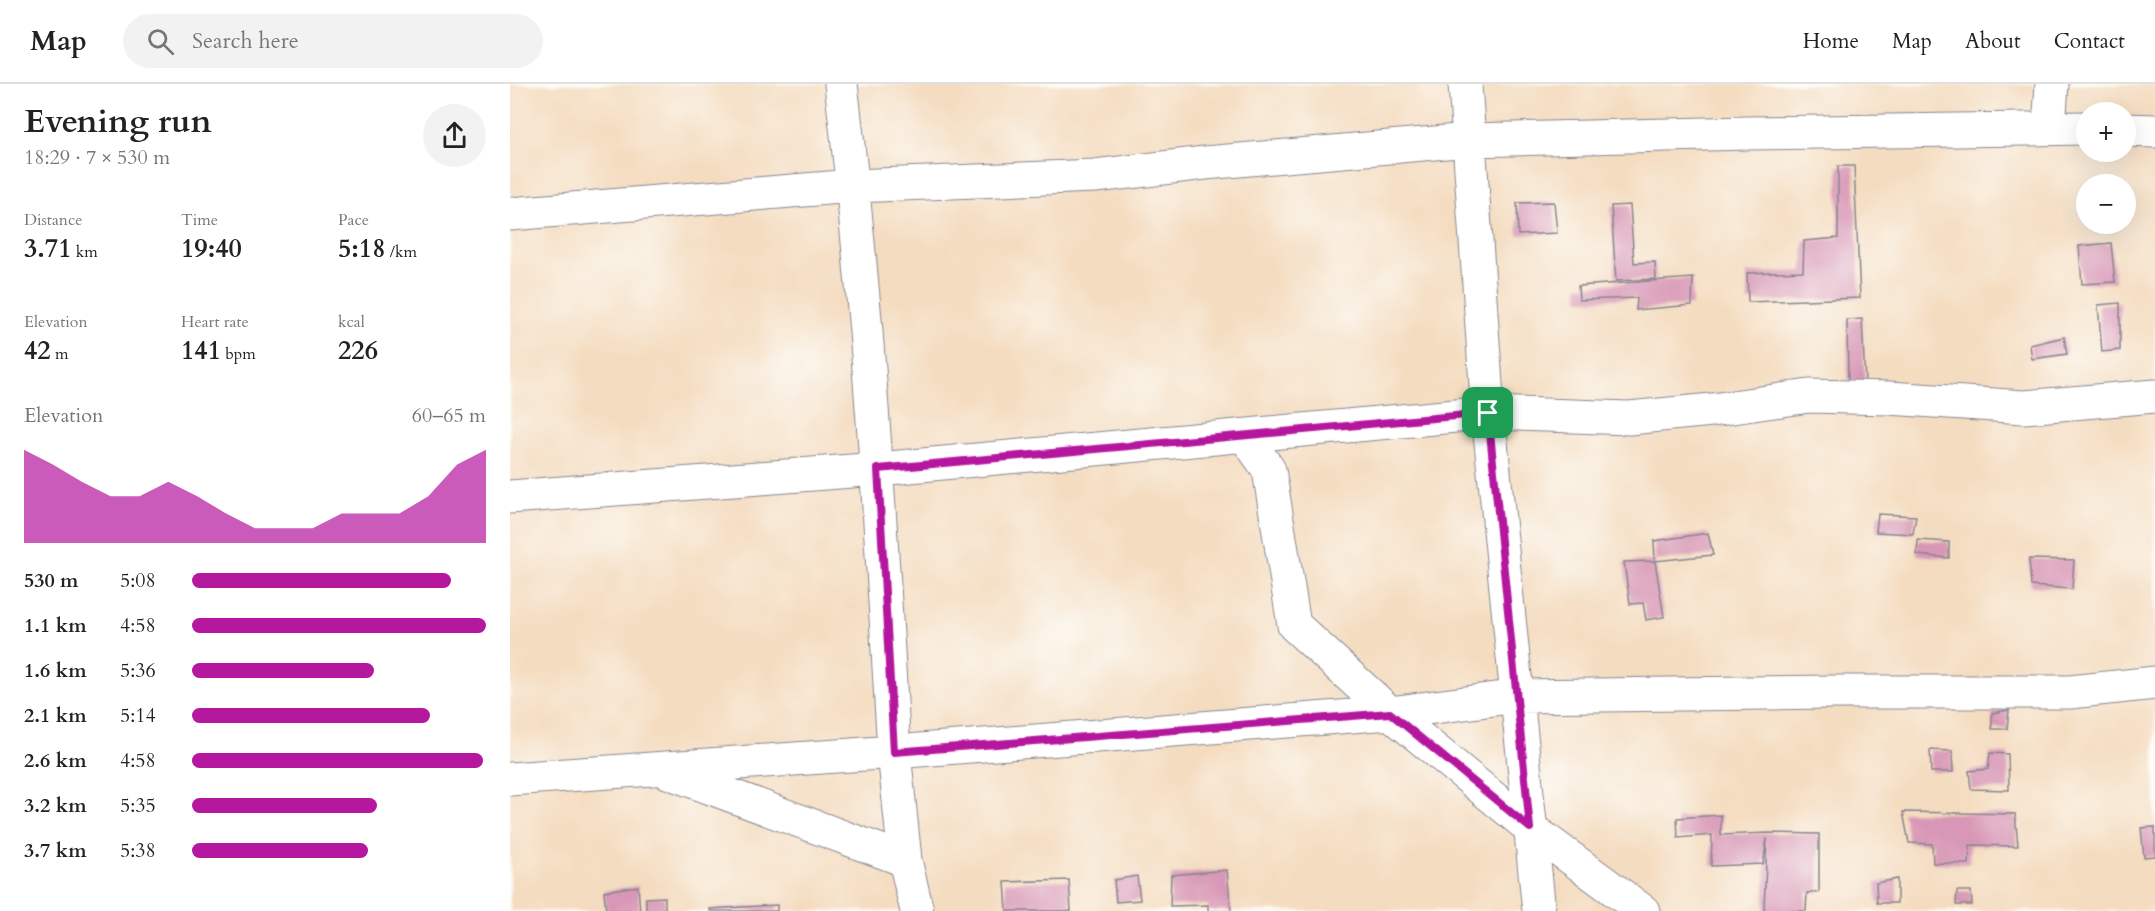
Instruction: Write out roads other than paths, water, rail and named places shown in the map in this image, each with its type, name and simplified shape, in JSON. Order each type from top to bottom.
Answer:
[{"type":"street","points":[[841,84],[854,186],[878,469],[894,752],[905,860],[917,911]]},
{"type":"street","points":[[1465,84],[1488,413],[1539,911]]},
{"type":"street","points":[[2049,128],[2052,84]]},
{"type":"street","points":[[510,214],[854,186],[1095,176],[1206,163],[1469,140],[2076,128]]},
{"type":"street","points":[[2136,130],[2155,131]]},
{"type":"street","points":[[510,497],[878,469],[1488,413],[1629,418],[1712,410],[1809,396],[1889,398],[2024,407],[2155,396]]},
{"type":"street","points":[[1245,436],[1269,470],[1294,625],[1390,713],[1530,828],[1643,911]]},
{"type":"street","points":[[510,779],[1390,713],[1517,696],[2070,692],[2155,683]]},
{"type":"street","points":[[658,768],[905,860]]}]
